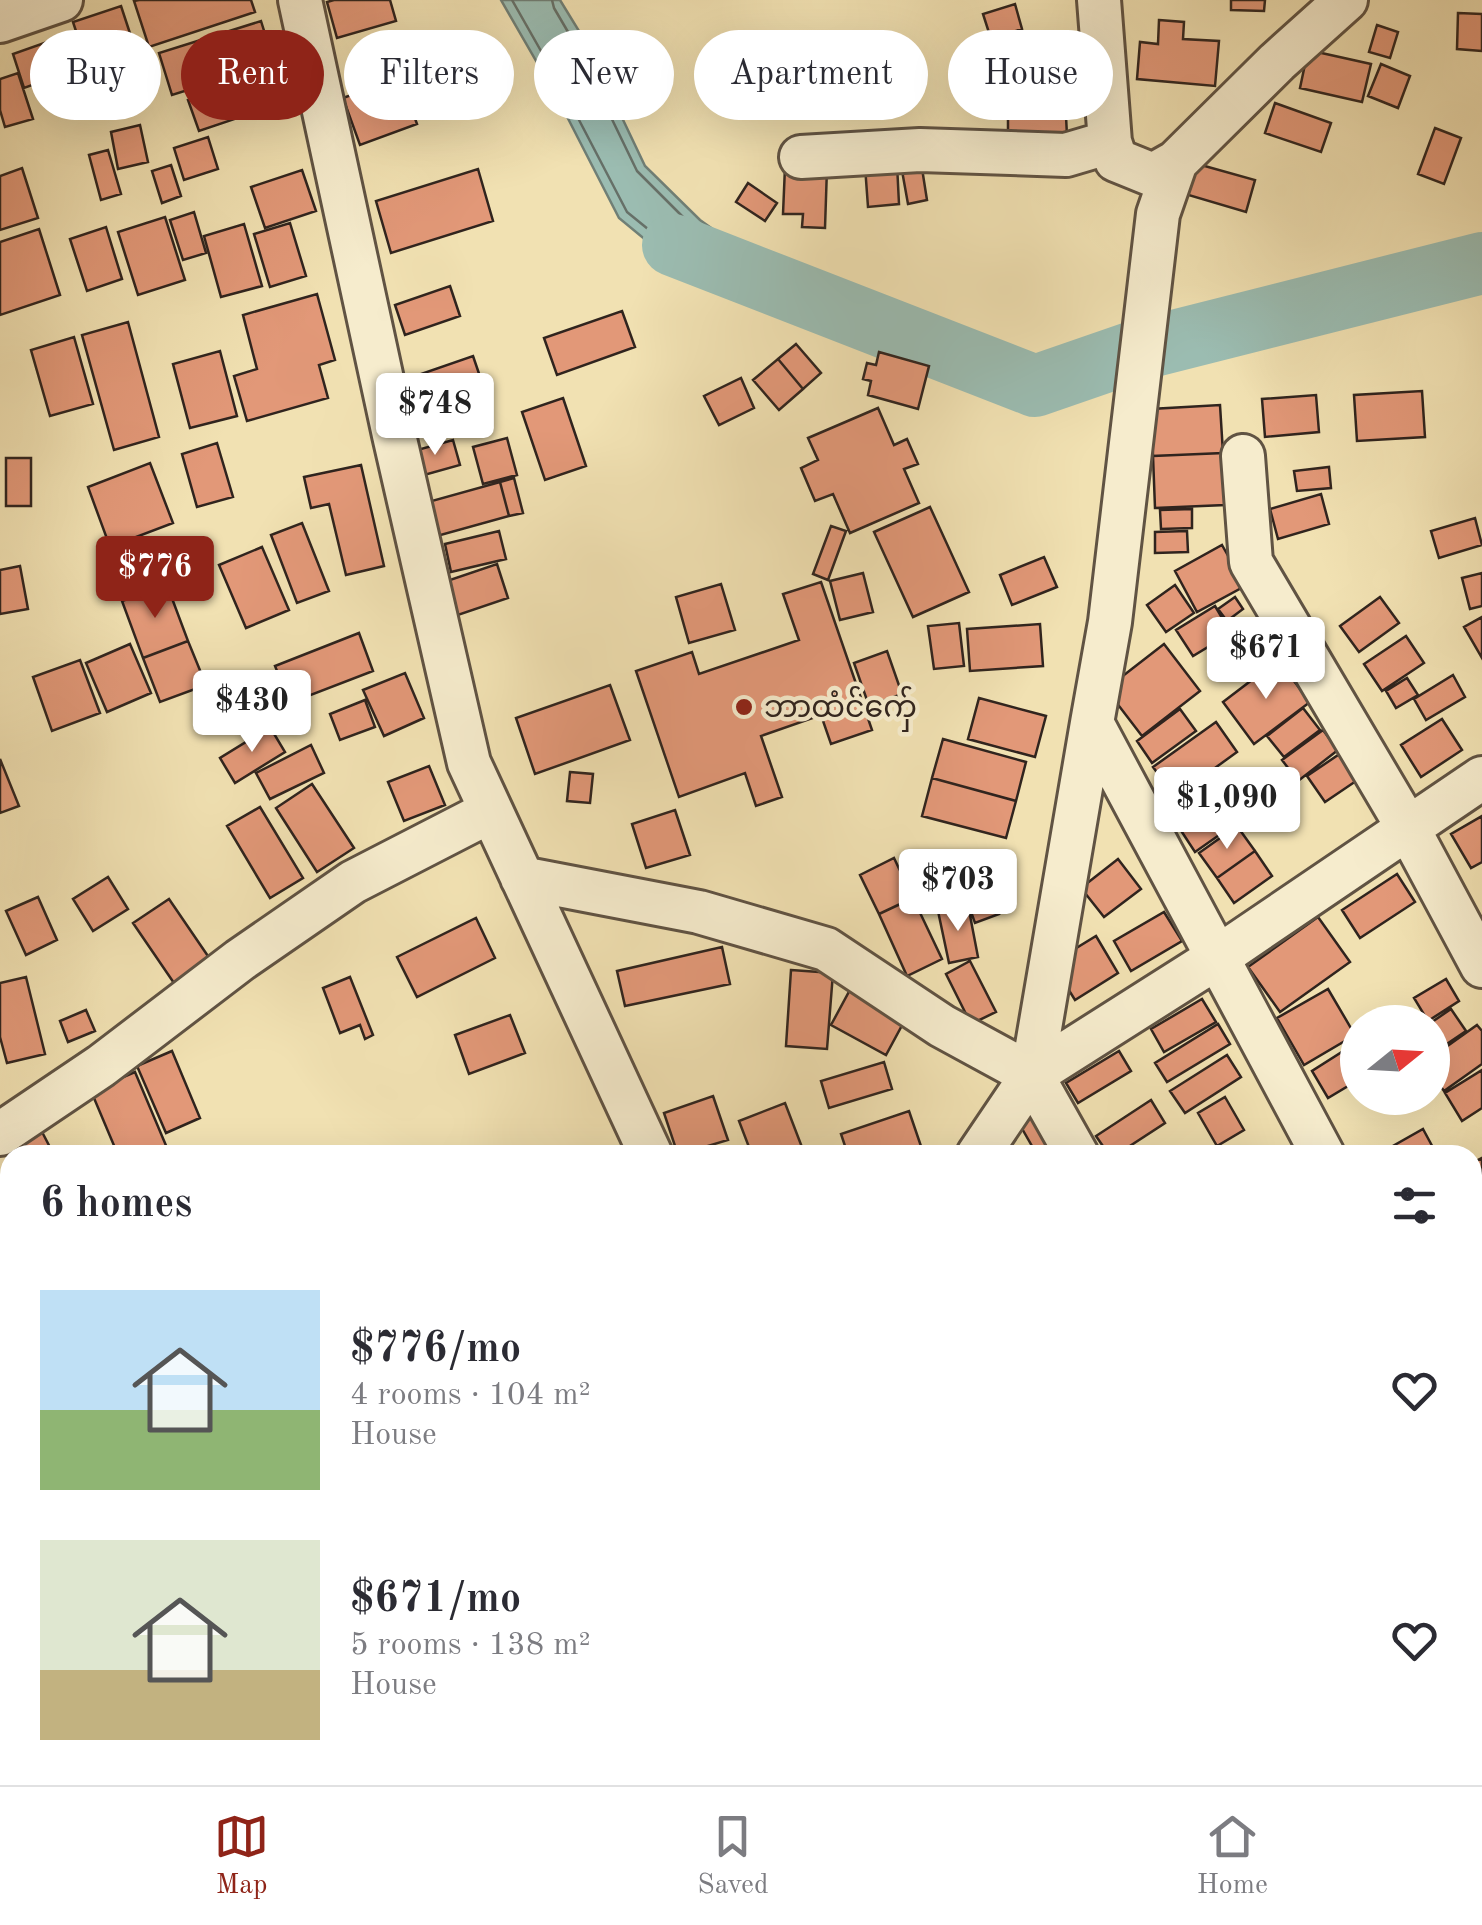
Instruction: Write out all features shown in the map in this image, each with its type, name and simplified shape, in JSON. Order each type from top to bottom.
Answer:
[{"type":"street","points":[[0,21],[61,0]]},
{"type":"street","points":[[300,0],[469,763],[647,1145]]},
{"type":"street","points":[[1100,0],[1110,142],[1116,160],[1153,175],[1176,162],[1346,0]]},
{"type":"street","points":[[801,157],[920,150],[1066,155],[1110,142]]},
{"type":"street","points":[[1032,1075],[1110,622],[1158,214],[1176,162]]},
{"type":"street","points":[[1243,456],[1251,562],[1408,828],[1482,966]]},
{"type":"street","points":[[1092,723],[1318,1145]]},
{"type":"street","points":[[985,1145],[1032,1075],[1218,957],[1482,778]]},
{"type":"street","points":[[0,1134],[353,882],[491,811]]},
{"type":"street","points":[[522,878],[699,912],[826,949],[942,1026],[1032,1075],[1071,1145]]},
{"type":"water","points":[[501,0],[560,0],[578,30],[534,30],[534,57]]},
{"type":"water","points":[[569,120],[623,120],[645,166],[700,220],[752,257],[749,291],[670,260],[619,218]]},
{"type":"building","points":[[251,0],[255,12],[200,30],[181,30],[181,36],[161,43],[161,30],[143,30],[134,1]]},
{"type":"building","points":[[390,0],[396,21],[365,30],[344,30],[344,36],[337,38],[327,2]]},
{"type":"building","points":[[1231,0],[1265,0],[1264,11],[1231,10]]},
{"type":"building","points":[[1015,4],[1022,29],[988,30],[983,14]]},
{"type":"building","points":[[121,6],[129,30],[76,30],[73,22]]},
{"type":"building","points":[[1458,13],[1482,14],[1482,51],[1457,49]]},
{"type":"building","points":[[1159,20],[1184,22],[1183,39],[1219,41],[1215,86],[1137,79],[1140,42],[1158,44]]},
{"type":"building","points":[[261,21],[264,30],[232,30]]},
{"type":"building","points":[[1377,25],[1398,32],[1390,58],[1369,52]]},
{"type":"building","points":[[181,46],[181,92],[172,95],[161,52]]},
{"type":"building","points":[[30,48],[30,86],[24,88],[13,54]]},
{"type":"building","points":[[1308,50],[1371,64],[1362,102],[1300,88]]},
{"type":"building","points":[[1381,64],[1410,76],[1398,108],[1368,96]]},
{"type":"building","points":[[18,73],[30,120],[5,127],[0,110],[0,79]]},
{"type":"building","points":[[1275,103],[1331,123],[1321,152],[1265,133]]},
{"type":"building","points":[[195,120],[232,120],[199,131]]},
{"type":"building","points":[[351,120],[416,120],[417,124],[360,145]]},
{"type":"building","points":[[1008,120],[1066,120],[1067,136],[1008,137]]},
{"type":"building","points":[[140,125],[148,162],[118,169],[111,132]]},
{"type":"building","points":[[1435,128],[1461,138],[1444,184],[1418,174]]},
{"type":"building","points":[[208,137],[218,169],[184,180],[174,148]]},
{"type":"building","points":[[108,150],[121,194],[101,200],[89,155]]},
{"type":"building","points":[[921,162],[927,200],[908,204],[901,165]]},
{"type":"building","points":[[1194,163],[1255,180],[1246,212],[1185,194]]},
{"type":"building","points":[[897,164],[899,204],[868,207],[865,166]]},
{"type":"building","points":[[171,165],[181,196],[162,203],[152,171]]},
{"type":"building","points":[[785,167],[827,168],[825,228],[802,227],[803,214],[783,214]]},
{"type":"building","points":[[22,168],[38,218],[0,230],[0,176]]},
{"type":"building","points":[[478,169],[493,221],[391,253],[376,201]]},
{"type":"building","points":[[302,170],[316,211],[265,228],[251,187]]},
{"type":"building","points":[[748,183],[777,203],[765,221],[736,202]]},
{"type":"building","points":[[194,212],[206,253],[183,260],[170,220]]},
{"type":"building","points":[[165,217],[185,280],[138,295],[118,232]]},
{"type":"building","points":[[290,223],[306,276],[270,287],[254,234]]},
{"type":"building","points":[[244,224],[262,286],[221,297],[204,236]]},
{"type":"building","points":[[106,227],[122,279],[87,291],[70,239]]},
{"type":"building","points":[[39,229],[60,295],[0,315],[0,242]]},
{"type":"building","points":[[450,286],[460,316],[405,335],[395,305]]},
{"type":"building","points":[[317,294],[335,360],[319,365],[328,398],[247,421],[234,376],[257,369],[243,315]]},
{"type":"building","points":[[622,311],[635,347],[557,375],[544,338]]},
{"type":"building","points":[[128,322],[159,437],[114,450],[82,335]]},
{"type":"building","points":[[74,337],[93,404],[50,416],[31,350]]},
{"type":"building","points":[[796,344],[821,373],[803,389],[778,359]]},
{"type":"building","points":[[220,351],[237,416],[190,428],[173,364]]},
{"type":"building","points":[[879,352],[929,366],[918,409],[868,395],[871,381],[863,379],[867,363],[876,365]]},
{"type":"building","points":[[473,356],[489,403],[410,430],[395,383]]},
{"type":"building","points":[[778,359],[803,389],[779,410],[753,380]]},
{"type":"building","points":[[741,378],[754,408],[719,425],[704,396]]},
{"type":"building","points":[[1422,391],[1425,437],[1357,441],[1354,395]]},
{"type":"building","points":[[1316,395],[1319,432],[1265,437],[1262,399]]},
{"type":"building","points":[[563,398],[586,466],[545,480],[522,412]]},
{"type":"building","points":[[1220,405],[1223,453],[1153,456],[1151,409]]},
{"type":"building","points":[[878,408],[894,445],[907,439],[918,464],[904,469],[919,503],[850,533],[833,494],[815,501],[801,468],[818,460],[808,438]]},
{"type":"building","points":[[507,438],[517,475],[483,484],[473,447]]},
{"type":"building","points":[[453,440],[460,465],[417,477],[410,452]]},
{"type":"building","points":[[217,443],[233,497],[197,507],[182,454]]},
{"type":"building","points":[[1223,453],[1225,505],[1155,508],[1153,456]]},
{"type":"building","points":[[6,458],[31,458],[31,506],[6,506]]},
{"type":"building","points":[[150,463],[173,523],[110,547],[88,487]]},
{"type":"building","points":[[361,465],[384,566],[346,575],[329,504],[311,508],[304,477]]},
{"type":"building","points":[[1329,467],[1331,488],[1297,491],[1294,471]]},
{"type":"building","points":[[514,478],[523,513],[509,516],[500,482]]},
{"type":"building","points":[[500,482],[509,516],[437,536],[428,502]]},
{"type":"building","points":[[1321,494],[1329,524],[1278,539],[1270,509]]},
{"type":"building","points":[[930,507],[969,592],[913,617],[874,532]]},
{"type":"building","points":[[1192,509],[1192,528],[1161,529],[1160,510]]},
{"type":"building","points":[[1475,518],[1482,545],[1439,558],[1431,531]]},
{"type":"building","points":[[302,523],[329,591],[297,603],[271,535]]},
{"type":"building","points":[[831,526],[846,531],[828,580],[813,574]]},
{"type":"building","points":[[499,531],[506,559],[451,572],[445,544]]},
{"type":"building","points":[[1187,531],[1188,552],[1155,553],[1155,532]]},
{"type":"building","points":[[1222,545],[1245,586],[1197,612],[1175,571]]},
{"type":"building","points":[[262,547],[289,610],[246,628],[219,565]]},
{"type":"building","points":[[1044,557],[1057,587],[1012,605],[1000,575]]},
{"type":"building","points":[[497,564],[508,598],[452,617],[441,583]]},
{"type":"building","points":[[20,566],[28,609],[0,614],[0,570]]},
{"type":"building","points":[[863,573],[873,612],[840,620],[830,581]]},
{"type":"building","points":[[1482,573],[1482,606],[1470,609],[1462,578]]},
{"type":"building","points":[[821,582],[872,730],[831,744],[821,715],[761,736],[782,797],[756,806],[745,773],[679,797],[636,671],[692,652],[699,674],[799,640],[783,594]]},
{"type":"building","points":[[721,584],[735,630],[689,643],[676,597]]},
{"type":"building","points":[[167,585],[188,641],[143,658],[122,601]]},
{"type":"building","points":[[1175,585],[1194,613],[1166,632],[1147,605]]},
{"type":"building","points":[[1235,597],[1243,609],[1227,621],[1218,609]]},
{"type":"building","points":[[1380,597],[1399,623],[1359,652],[1340,626]]},
{"type":"building","points":[[1215,606],[1231,633],[1193,656],[1176,630]]},
{"type":"building","points":[[1482,617],[1482,658],[1464,627]]},
{"type":"building","points":[[1260,618],[1276,641],[1228,673],[1212,650]]},
{"type":"building","points":[[959,623],[964,666],[934,669],[928,626]]},
{"type":"building","points":[[1040,624],[1043,666],[970,671],[967,629]]},
{"type":"building","points":[[359,633],[373,671],[290,703],[275,666]]},
{"type":"building","points":[[1406,636],[1424,663],[1382,691],[1364,664]]},
{"type":"building","points":[[188,641],[206,685],[160,702],[143,658]]},
{"type":"building","points":[[130,644],[151,693],[107,712],[86,663]]},
{"type":"building","points":[[1164,644],[1200,691],[1142,736],[1106,689]]},
{"type":"building","points":[[887,651],[902,694],[869,706],[854,663]]},
{"type":"building","points":[[80,660],[100,713],[52,731],[33,677]]},
{"type":"building","points":[[1278,660],[1310,702],[1254,744],[1223,702]]},
{"type":"building","points":[[405,673],[424,718],[384,736],[363,690]]},
{"type":"building","points":[[1453,675],[1465,697],[1426,720],[1414,699]]},
{"type":"building","points":[[1407,678],[1418,695],[1396,708],[1386,691]]},
{"type":"building","points":[[610,685],[630,740],[535,774],[516,718]]},
{"type":"building","points":[[979,698],[1046,716],[1035,757],[968,739]]},
{"type":"building","points":[[365,700],[375,727],[340,740],[330,714]]},
{"type":"building","points":[[1303,708],[1320,730],[1284,757],[1267,736]]},
{"type":"building","points":[[1180,709],[1196,731],[1152,763],[1137,741]]},
{"type":"building","points":[[1442,719],[1462,750],[1421,777],[1401,745]]},
{"type":"building","points":[[1216,722],[1237,752],[1175,797],[1153,767]]},
{"type":"building","points":[[270,727],[285,752],[235,783],[220,758]]},
{"type":"building","points":[[1323,730],[1338,750],[1298,781],[1282,760]]},
{"type":"building","points":[[943,739],[1026,762],[1016,801],[932,778]]},
{"type":"building","points":[[311,745],[324,773],[270,799],[256,773]]},
{"type":"building","points":[[1344,751],[1362,777],[1325,802],[1307,776]]},
{"type":"building","points":[[0,759],[19,806],[0,813]]},
{"type":"building","points":[[429,766],[445,805],[404,821],[388,782]]},
{"type":"building","points":[[570,772],[593,774],[590,803],[567,801]]},
{"type":"building","points":[[932,778],[1016,801],[1006,838],[922,816]]},
{"type":"building","points":[[312,784],[354,848],[317,872],[276,808]]},
{"type":"building","points":[[1224,794],[1242,819],[1195,852],[1178,826]]},
{"type":"building","points":[[260,807],[303,878],[270,898],[227,826]]},
{"type":"building","points":[[675,810],[690,855],[646,868],[632,824]]},
{"type":"building","points":[[1482,816],[1482,862],[1471,868],[1451,834]]},
{"type":"building","points":[[1237,826],[1255,851],[1217,878],[1199,853]]},
{"type":"building","points":[[1255,851],[1272,876],[1234,903],[1217,878]]},
{"type":"building","points":[[992,853],[996,895],[937,900],[934,858]]},
{"type":"building","points":[[894,858],[913,898],[879,914],[860,875]]},
{"type":"building","points":[[1118,859],[1141,889],[1104,917],[1081,888]]},
{"type":"building","points":[[1397,874],[1415,902],[1360,938],[1342,910]]},
{"type":"building","points":[[108,877],[128,909],[93,931],[73,899]]},
{"type":"building","points":[[38,897],[57,940],[26,955],[6,911]]},
{"type":"building","points":[[913,898],[942,959],[907,976],[879,914]]},
{"type":"building","points":[[169,899],[212,962],[176,986],[133,923]]},
{"type":"building","points":[[993,900],[999,914],[975,923],[970,909]]},
{"type":"building","points":[[968,905],[978,957],[949,963],[938,911]]},
{"type":"building","points":[[1164,912],[1182,941],[1131,971],[1114,941]]},
{"type":"building","points":[[1318,917],[1350,962],[1280,1012],[1248,967]]},
{"type":"building","points":[[476,918],[495,958],[417,997],[397,957]]},
{"type":"building","points":[[1096,936],[1118,973],[1075,1000],[1052,963]]},
{"type":"building","points":[[722,947],[730,984],[625,1006],[617,971]]},
{"type":"building","points":[[970,961],[996,1012],[971,1024],[946,974]]},
{"type":"building","points":[[791,970],[833,973],[827,1049],[786,1046]]},
{"type":"building","points":[[858,975],[913,1005],[886,1055],[831,1025]]},
{"type":"building","points":[[26,977],[45,1054],[7,1063],[0,1037],[0,983]]},
{"type":"building","points":[[350,977],[373,1035],[365,1039],[360,1025],[340,1033],[323,988]]},
{"type":"building","points":[[1446,979],[1459,1001],[1450,1007],[1418,1005],[1414,998]]},
{"type":"building","points":[[1328,989],[1340,1009],[1340,1044],[1304,1065],[1277,1018]]},
{"type":"building","points":[[1202,999],[1216,1022],[1164,1052],[1151,1029]]},
{"type":"building","points":[[86,1010],[95,1031],[68,1042],[60,1021]]},
{"type":"building","points":[[1450,1010],[1466,1031],[1450,1042]]},
{"type":"building","points":[[510,1015],[525,1053],[469,1074],[455,1035]]},
{"type":"building","points":[[1218,1024],[1230,1044],[1167,1082],[1155,1063]]},
{"type":"building","points":[[1477,1025],[1482,1031],[1482,1064],[1450,1087],[1450,1044]]},
{"type":"building","points":[[172,1051],[200,1118],[166,1133],[137,1066]]},
{"type":"building","points":[[1119,1051],[1131,1071],[1078,1103],[1066,1083]]},
{"type":"building","points":[[1340,1053],[1340,1091],[1328,1098],[1312,1071]]},
{"type":"building","points":[[1227,1055],[1241,1077],[1185,1113],[1170,1091]]},
{"type":"building","points":[[884,1062],[892,1089],[829,1108],[821,1081]]},
{"type":"building","points":[[1482,1070],[1482,1108],[1462,1121],[1450,1101],[1450,1090]]},
{"type":"building","points":[[135,1072],[166,1145],[114,1145],[91,1091]]},
{"type":"building","points":[[713,1096],[728,1140],[711,1145],[675,1145],[664,1113]]},
{"type":"building","points":[[1225,1097],[1244,1130],[1216,1145],[1198,1113]]},
{"type":"building","points":[[1151,1100],[1165,1123],[1131,1145],[1102,1145],[1096,1136]]},
{"type":"building","points":[[785,1103],[801,1145],[748,1145],[739,1121]]},
{"type":"building","points":[[1043,1103],[1062,1137],[1049,1145],[1031,1145],[1016,1118]]},
{"type":"building","points":[[909,1111],[921,1145],[845,1145],[841,1134]]},
{"type":"building","points":[[40,1128],[49,1145],[8,1145]]},
{"type":"building","points":[[1423,1129],[1432,1145],[1395,1145]]},
{"type":"waterway","points":[[673,245],[1035,386],[1142,349],[1482,263]]},
{"type":"place","name":"ဘာထံင်ကှ်ေ","points":[[744,707]]}]
